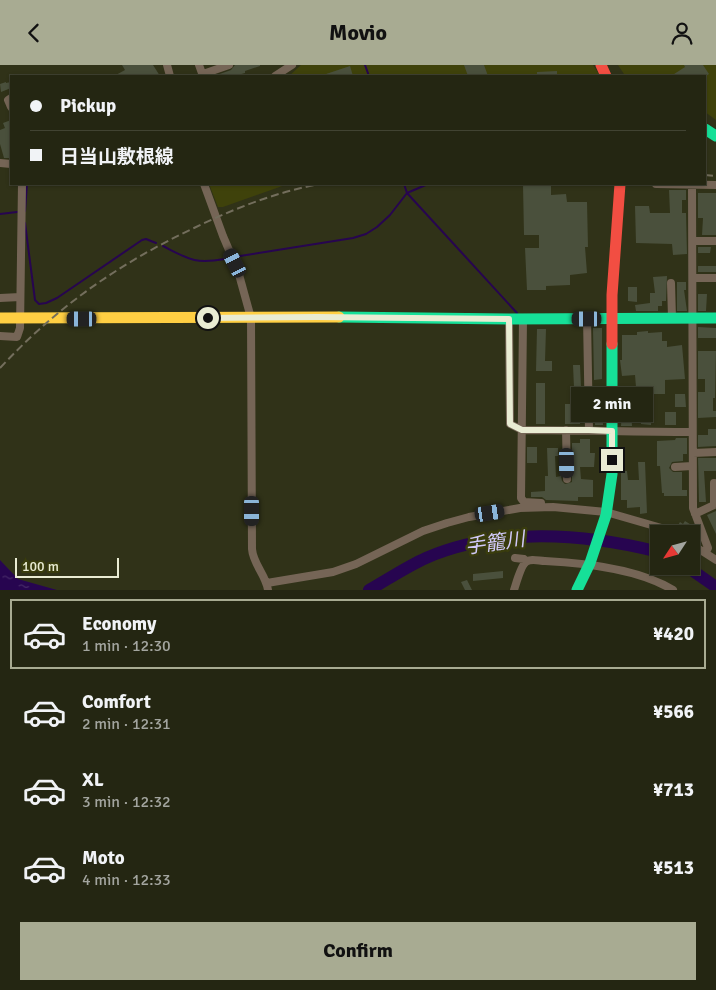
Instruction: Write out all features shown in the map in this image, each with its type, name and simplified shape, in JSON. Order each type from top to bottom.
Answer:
[{"type":"street","points":[[199,65],[203,75],[229,65]]},
{"type":"street","points":[[277,75],[292,65]]},
{"type":"street","points":[[0,336],[17,337],[20,328],[22,185]]},
{"type":"street","points":[[204,185],[238,271],[251,318],[253,554],[267,587],[356,564],[423,531],[469,517],[520,508],[553,507],[606,513],[650,525]]},
{"type":"street","points":[[577,590],[590,564],[606,513],[612,474],[612,295],[620,185]]},
{"type":"street","points":[[706,552],[708,548],[693,509],[692,185],[716,185]]},
{"type":"street","points":[[693,241],[716,241]]},
{"type":"street","points":[[693,278],[716,278]]},
{"type":"street","points":[[671,283],[672,318]]},
{"type":"street","points":[[0,298],[20,297]]},
{"type":"street","points":[[0,318],[716,319]]},
{"type":"street","points":[[509,319],[510,424],[522,430],[692,432]]},
{"type":"street","points":[[523,319],[521,498],[524,502],[551,503],[553,507]]},
{"type":"street","points":[[587,319],[589,430]]},
{"type":"street","points":[[566,430],[567,479]]},
{"type":"street","points":[[693,453],[716,452]]},
{"type":"street","points":[[675,467],[692,466]]},
{"type":"street","points":[[695,514],[715,504],[714,483]]},
{"type":"street","points":[[700,549],[716,559]]},
{"type":"street","points":[[515,558],[526,561],[590,564],[656,582],[673,590]]},
{"type":"street","points":[[514,590],[523,564],[526,561]]},
{"type":"shaded area","points":[[301,65],[593,65],[599,75],[290,75]]},
{"type":"shaded area","points":[[618,65],[716,65],[716,120],[706,113],[706,75],[624,74]]},
{"type":"shaded area","points":[[209,185],[285,185],[223,207],[218,207]]},
{"type":"water","points":[[0,560],[18,579],[57,590],[0,590]]},
{"type":"building","points":[[122,65],[153,65],[159,75],[116,75],[125,70]]},
{"type":"building","points":[[235,65],[260,65],[238,75],[217,75],[231,70]]},
{"type":"building","points":[[464,65],[484,65],[488,75],[468,75]]},
{"type":"building","points":[[684,65],[703,65],[709,74],[706,76],[673,75],[685,67]]},
{"type":"building","points":[[350,66],[353,75],[323,75]]},
{"type":"building","points":[[557,71],[557,75],[537,75],[537,72]]},
{"type":"building","points":[[10,82],[10,88],[1,92],[0,84]]},
{"type":"building","points":[[10,120],[10,158],[4,158],[0,144],[0,130],[5,128],[3,123]]},
{"type":"building","points":[[523,185],[551,185],[551,195],[566,194],[567,202],[587,202],[588,247],[585,247],[587,273],[570,275],[570,285],[546,286],[546,290],[527,290],[525,248],[539,248],[539,235],[524,235]]},
{"type":"building","points":[[669,190],[686,190],[686,200],[682,200],[682,213],[686,213],[687,254],[673,255],[672,244],[636,243],[635,206],[649,206],[650,213],[670,213]]},
{"type":"building","points":[[698,193],[716,193],[716,235],[702,235],[703,218],[698,218]]},
{"type":"building","points":[[698,247],[711,247],[710,253],[698,253]]},
{"type":"building","points":[[698,266],[716,266],[716,272],[698,272]]},
{"type":"building","points":[[667,276],[666,301],[662,301],[662,306],[658,306],[658,311],[636,311],[635,305],[650,303],[650,293],[655,293],[653,277]]},
{"type":"building","points":[[677,282],[686,282],[686,290],[684,290],[687,311],[677,311]]},
{"type":"building","points":[[628,287],[637,287],[637,302],[628,301]]},
{"type":"building","points":[[698,294],[707,294],[706,311],[698,311]]},
{"type":"building","points":[[698,327],[716,328],[716,338],[698,338]]},
{"type":"building","points":[[593,328],[602,328],[602,379],[594,380]]},
{"type":"building","points":[[537,329],[546,329],[545,361],[552,361],[552,371],[536,371]]},
{"type":"building","points":[[648,331],[648,333],[662,332],[662,341],[667,341],[667,347],[682,345],[685,379],[665,380],[665,394],[648,394],[648,396],[622,398],[620,396],[620,387],[636,387],[635,375],[622,376],[620,360],[622,360],[622,335],[637,335],[637,332]]},
{"type":"building","points":[[698,351],[716,351],[713,411],[716,411],[716,417],[698,418],[698,392],[705,392],[705,379],[698,379]]},
{"type":"building","points":[[573,365],[580,365],[581,387],[574,388]]},
{"type":"building","points":[[536,383],[545,383],[545,424],[536,424]]},
{"type":"building","points":[[594,387],[602,387],[603,425],[595,425]]},
{"type":"building","points":[[675,394],[685,394],[686,407],[675,407]]},
{"type":"building","points":[[565,404],[574,404],[574,411],[580,411],[580,424],[565,424]]},
{"type":"building","points":[[622,406],[631,406],[632,426],[621,426]]},
{"type":"building","points":[[641,406],[652,406],[651,425],[641,424]]},
{"type":"building","points":[[665,412],[676,412],[676,425],[665,425]]},
{"type":"building","points":[[708,429],[716,429],[716,446],[698,447],[698,435],[708,435]]},
{"type":"building","points":[[676,438],[687,438],[687,454],[683,454],[683,461],[672,462],[669,468],[673,472],[682,472],[682,490],[687,490],[687,496],[664,496],[664,493],[662,493],[660,466],[657,466],[657,441],[675,440]]},
{"type":"building","points":[[580,439],[590,439],[590,453],[595,453],[594,467],[580,467],[581,479],[593,480],[593,497],[578,497],[578,501],[546,500],[542,497],[531,497],[531,492],[545,491],[545,476],[548,476],[547,448],[558,448],[558,456],[555,456],[556,477],[561,476],[565,484],[572,482],[572,443],[580,443]]},
{"type":"building","points":[[527,447],[537,447],[537,463],[527,463]]},
{"type":"building","points":[[698,458],[716,458],[716,471],[704,471],[706,502],[699,502]]},
{"type":"building","points":[[638,462],[645,462],[647,513],[640,514],[640,507],[627,508],[627,500],[621,500],[621,471],[627,471],[628,480],[639,480]]},
{"type":"building","points":[[716,511],[716,534],[707,515]]},
{"type":"building","points":[[685,521],[691,525],[678,525],[680,522],[683,524]]},
{"type":"building","points":[[503,571],[503,578],[473,581],[473,574]]},
{"type":"building","points":[[467,580],[472,590],[465,590],[461,582]]},
{"type":"waterway","points":[[365,65],[369,75]]},
{"type":"waterway","points":[[25,211],[27,185]]},
{"type":"waterway","points":[[404,185],[407,193],[517,313]]},
{"type":"waterway","points":[[240,256],[353,238],[366,234],[390,215],[407,193],[426,185]]},
{"type":"waterway","points":[[0,214],[17,212]]},
{"type":"waterway","points":[[25,223],[35,300],[39,304],[57,298],[142,240],[146,239],[156,243]]},
{"type":"waterway","points":[[163,246],[193,260],[225,259]]},
{"type":"waterway","name":"手籠川","points":[[369,590],[426,558],[482,541],[512,537],[571,537],[650,550]]},
{"type":"waterway","name":"手籠川","points":[[699,575],[716,587]]},
{"type":"railway","points":[[706,175],[716,176]]},
{"type":"railway","points":[[0,368],[66,306],[140,256],[224,214],[271,196],[315,185]]},
{"type":"traffic: fast","points":[[706,130],[716,136]]},
{"type":"traffic: fast","points":[[339,317],[509,319],[716,318]]},
{"type":"traffic: fast","points":[[577,590],[590,563],[606,515],[612,474],[612,344]]},
{"type":"traffic: slow","points":[[0,318],[339,317]]},
{"type":"traffic: jam","points":[[601,65],[606,75]]},
{"type":"traffic: jam","points":[[612,344],[612,295],[620,185]]},
{"type":"route","points":[[208,318],[509,319],[510,424],[522,430],[612,431],[612,460]]}]
